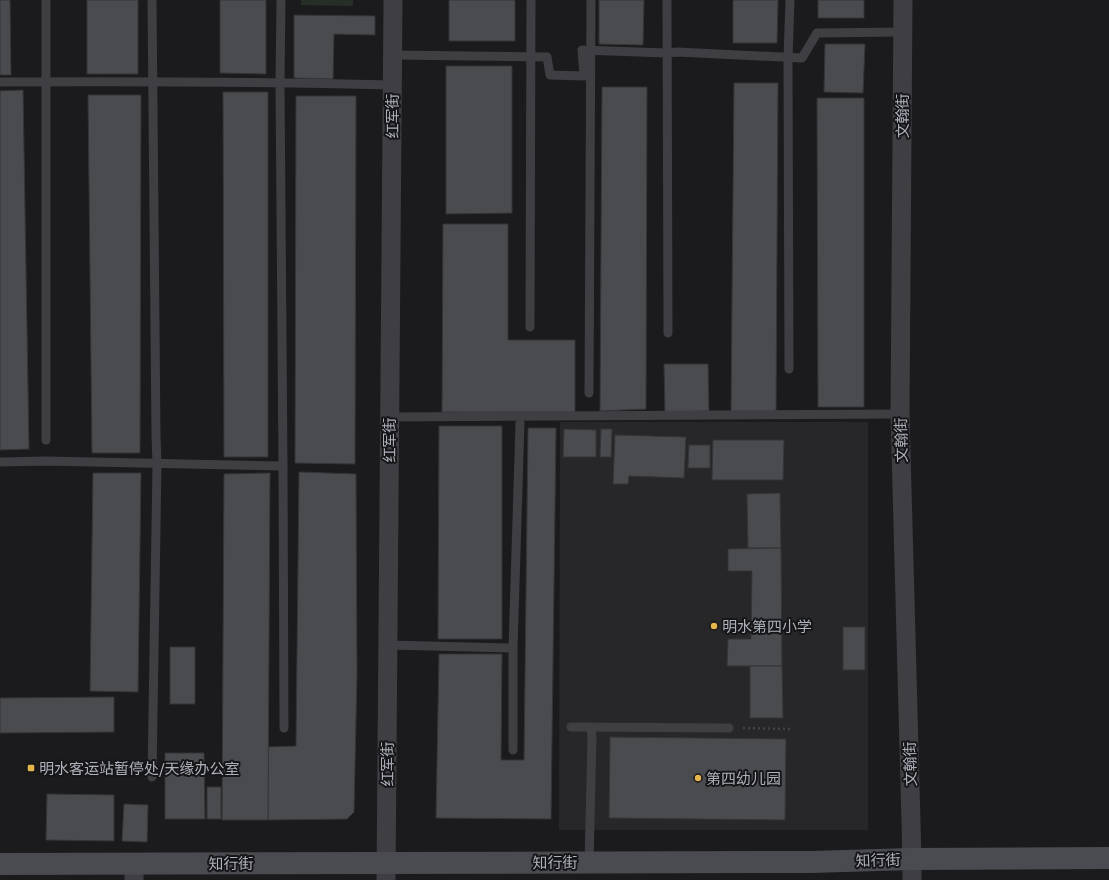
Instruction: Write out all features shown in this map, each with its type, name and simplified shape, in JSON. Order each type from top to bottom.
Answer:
[{"type":"street","name":"红军街","points":[[386,871],[393,0]]},
{"type":"street","name":"文翰街","points":[[903,0],[900,414],[912,870]]},
{"type":"street","name":"知行街","points":[[0,864],[134,872],[386,871],[589,862],[811,862],[912,870],[1109,858]]},
{"type":"lane","points":[[46,0],[46,440]]},
{"type":"lane","points":[[152,0],[157,464],[152,777]]},
{"type":"lane","points":[[281,0],[280,83],[284,728]]},
{"type":"lane","points":[[530,327],[531,0]]},
{"type":"lane","points":[[589,393],[590,0]]},
{"type":"lane","points":[[667,0],[668,333]]},
{"type":"lane","points":[[789,369],[788,58],[790,0]]},
{"type":"lane","points":[[392,55],[547,57],[550,75],[584,76],[582,50],[667,53],[677,52],[802,58],[817,33],[903,32]]},
{"type":"lane","points":[[0,82],[46,81],[392,85]]},
{"type":"lane","points":[[389,417],[900,414]]},
{"type":"lane","points":[[513,750],[513,648],[520,423]]},
{"type":"lane","points":[[0,462],[46,461],[283,466]]},
{"type":"lane","points":[[388,645],[513,648]]},
{"type":"lane","points":[[571,727],[729,728]]},
{"type":"lane","points":[[589,862],[591,727]]},
{"type":"path","points":[[729,728],[790,729]]},
{"type":"shaded area","points":[[301,0],[353,0],[353,6],[301,5]]},
{"type":"shaded area","name":"明水第四小学","points":[[560,422],[868,422],[868,830],[559,830]]},
{"type":"building","points":[[0,0],[10,0],[11,75],[0,75]]},
{"type":"building","points":[[87,0],[138,0],[138,74],[87,74]]},
{"type":"building","points":[[220,0],[266,0],[266,74],[220,73]]},
{"type":"building","points":[[449,0],[515,0],[515,41],[449,41]]},
{"type":"building","points":[[599,0],[644,0],[643,45],[599,44]]},
{"type":"building","points":[[733,0],[778,0],[777,43],[733,43]]},
{"type":"building","points":[[818,0],[864,0],[864,18],[818,18]]},
{"type":"building","points":[[294,15],[375,16],[375,35],[334,34],[333,79],[294,78]]},
{"type":"building","points":[[825,44],[865,44],[863,93],[824,92]]},
{"type":"building","points":[[446,66],[512,66],[512,213],[446,214]]},
{"type":"building","points":[[734,83],[778,83],[776,412],[731,412]]},
{"type":"building","points":[[602,87],[647,87],[646,409],[600,411]]},
{"type":"building","points":[[23,90],[29,449],[0,450],[0,91]]},
{"type":"building","points":[[223,92],[268,92],[268,457],[224,457]]},
{"type":"building","points":[[88,95],[141,95],[140,453],[92,453]]},
{"type":"building","points":[[296,96],[356,96],[355,464],[295,463]]},
{"type":"building","points":[[817,98],[864,98],[864,407],[818,407]]},
{"type":"building","points":[[443,224],[508,224],[508,340],[575,340],[575,412],[442,412]]},
{"type":"building","points":[[664,364],[708,364],[709,411],[665,412]]},
{"type":"building","points":[[439,426],[502,426],[502,639],[438,639]]},
{"type":"building","points":[[528,428],[556,428],[551,819],[436,818],[439,654],[502,654],[501,760],[524,760]]},
{"type":"building","points":[[564,429],[596,430],[596,457],[563,457]]},
{"type":"building","points":[[601,429],[612,429],[611,457],[600,457]]},
{"type":"building","points":[[615,435],[686,437],[684,478],[629,476],[628,484],[613,484]]},
{"type":"building","points":[[713,440],[784,440],[783,480],[712,480]]},
{"type":"building","points":[[689,445],[710,445],[710,468],[688,468]]},
{"type":"building","points":[[299,472],[356,474],[357,673],[354,812],[347,819],[268,820],[268,747],[296,746]]},
{"type":"building","points":[[93,473],[141,473],[138,692],[90,691]]},
{"type":"building","points":[[270,473],[268,820],[222,820],[224,474]]},
{"type":"building","points":[[780,493],[781,548],[748,548],[747,494]]},
{"type":"building","points":[[781,548],[782,666],[727,666],[728,639],[751,639],[752,571],[728,571],[728,549]]},
{"type":"building","points":[[843,627],[865,627],[865,670],[843,670]]},
{"type":"building","points":[[170,647],[195,647],[195,704],[170,704]]},
{"type":"building","points":[[750,666],[782,666],[783,718],[750,718]]},
{"type":"building","points":[[114,697],[114,732],[0,733],[0,698]]},
{"type":"building","name":"第四幼儿园","points":[[610,737],[786,739],[785,820],[609,818]]},
{"type":"building","points":[[165,753],[204,753],[205,819],[165,819]]},
{"type":"building","points":[[207,787],[221,787],[221,819],[207,819]]},
{"type":"building","points":[[47,794],[114,795],[114,841],[46,840]]},
{"type":"building","points":[[124,804],[148,805],[147,842],[122,841]]},
{"type":"place","name":"明水第四小学","points":[[714,626]]},
{"type":"place","name":"明水客运站暂停处/天缘办公室","points":[[31,768]]},
{"type":"place","name":"第四幼儿园","points":[[698,778]]}]
